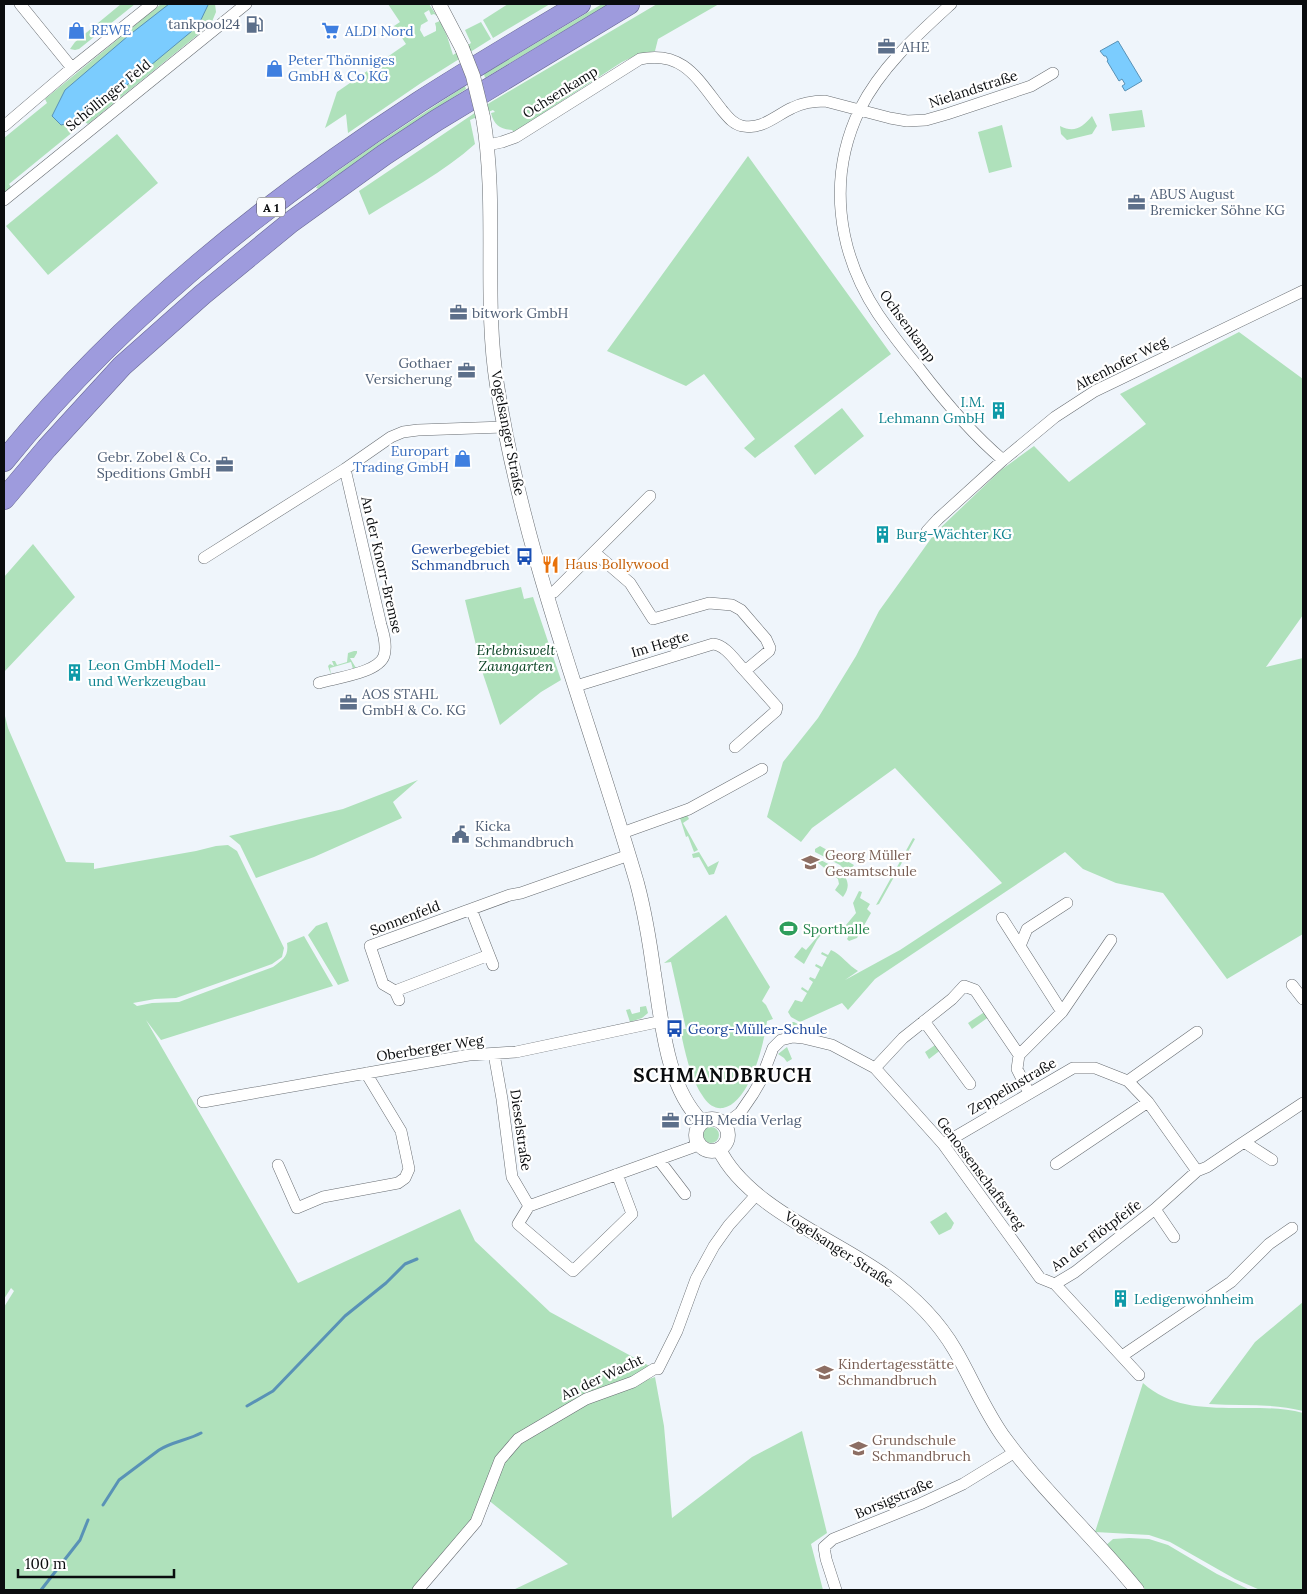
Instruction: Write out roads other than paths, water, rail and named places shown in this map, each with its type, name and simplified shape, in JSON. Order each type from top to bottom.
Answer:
[{"type":"highway","name":"A 1","points":[[4,462],[27,433],[108,347],[185,277],[276,202],[368,136],[418,103],[580,4]]},
{"type":"highway","name":"A 1","points":[[4,499],[47,448],[122,366],[202,294],[291,222],[437,120],[629,4]]},
{"type":"street","points":[[20,4],[72,68]]},
{"type":"street","points":[[4,126],[72,68],[152,4]]},
{"type":"street","points":[[224,4],[232,14]]},
{"type":"street","name":"Schöllinger Feld","points":[[4,200],[246,4]]},
{"type":"street","name":"Vogelsanger Straße","points":[[439,4],[462,48],[473,76],[488,145],[492,344],[504,427],[534,554],[629,855],[642,906],[662,1021],[677,1082],[687,1103],[702,1122]]},
{"type":"street","points":[[860,109],[883,72],[932,20],[951,4]]},
{"type":"street","name":"Ochsenkamp","points":[[488,145],[516,137],[640,59],[653,56],[667,57],[679,62],[692,73],[732,122],[740,126],[755,127],[763,125],[792,108],[810,102],[825,101],[860,109],[844,152],[841,177],[842,225],[854,268],[878,314],[900,344],[948,405],[980,440],[1003,460]]},
{"type":"street","name":"Nielandstraße","points":[[860,109],[907,121],[926,120],[1031,86],[1053,73]]},
{"type":"street","name":"Altenhofer Weg","points":[[927,531],[1003,460],[1055,417],[1095,391],[1303,291]]},
{"type":"street","points":[[204,558],[345,469],[391,437],[403,432],[418,430],[504,427]]},
{"type":"street","name":"An der Knorr-Bremse","points":[[319,683],[361,672],[375,666],[381,661],[385,649],[345,469]]},
{"type":"street","points":[[547,595],[554,592],[650,496]]},
{"type":"street","name":"Im Hegte","points":[[594,552],[630,583],[652,619],[709,603],[732,605],[741,610],[766,639],[770,648],[769,651],[745,671]]},
{"type":"street","name":"Im Hegte","points":[[576,686],[713,644],[719,645],[745,671],[777,708],[776,711],[735,747]]},
{"type":"street","points":[[622,833],[689,809],[762,769]]},
{"type":"street","name":"Sonnenfeld","points":[[471,909],[491,960],[397,996],[383,984],[370,946],[471,909],[510,895],[521,893],[629,855]]},
{"type":"street","points":[[1020,946],[1027,929],[1067,903]]},
{"type":"street","points":[[1002,918],[1062,1012]]},
{"type":"street","points":[[1018,1055],[1062,1012],[1111,940]]},
{"type":"street","points":[[1292,985],[1303,1000]]},
{"type":"street","points":[[875,1068],[903,1038],[952,999],[964,986],[975,990],[1018,1055],[1017,1069],[1030,1092]]},
{"type":"street","name":"Oberberger Weg","points":[[203,1102],[469,1055],[516,1052],[662,1021]]},
{"type":"street","points":[[924,1021],[970,1084]]},
{"type":"street","points":[[1128,1080],[1197,1032]]},
{"type":"street","name":"Genossenschaftsweg","points":[[724,1124],[740,1113],[760,1082],[772,1048],[785,1039],[803,1038],[822,1041],[875,1068],[943,1144],[1040,1278],[1055,1284],[1139,1375]]},
{"type":"street","name":"Dieselstraße","points":[[494,1054],[512,1177],[529,1206]]},
{"type":"street","name":"Zeppelinstraße","points":[[943,1144],[1073,1068],[1095,1068],[1128,1080],[1148,1102],[1197,1171]]},
{"type":"street","points":[[278,1165],[297,1208],[323,1197],[398,1183],[405,1178],[409,1169],[401,1131],[366,1073]]},
{"type":"street","points":[[1056,1164],[1148,1102]]},
{"type":"street","name":"An der Flötpfeife","points":[[1055,1284],[1075,1272],[1155,1210],[1197,1171],[1207,1167],[1303,1103]]},
{"type":"street","points":[[713,1119],[724,1124],[728,1136],[725,1144],[714,1151],[705,1150],[698,1142],[696,1130],[702,1122],[713,1119]]},
{"type":"street","points":[[618,1174],[632,1214],[573,1271],[518,1224],[529,1206],[618,1174],[659,1160],[693,1146],[698,1142]]},
{"type":"street","points":[[1244,1142],[1272,1160]]},
{"type":"street","name":"Vogelsanger Straße","points":[[719,1149],[730,1169],[757,1194],[813,1232],[880,1272],[905,1292],[933,1319],[955,1351],[1000,1432],[1014,1452],[1042,1486],[1137,1590]]},
{"type":"street","points":[[659,1160],[684,1194]]},
{"type":"street","name":"An der Wacht","points":[[418,1590],[476,1522],[500,1460],[518,1439],[586,1399],[633,1382],[654,1369],[658,1369],[677,1331],[696,1279],[714,1246],[729,1225],[757,1194]]},
{"type":"street","name":"An der Flötpfeife","points":[[1155,1210],[1174,1237]]},
{"type":"street","points":[[1122,1356],[1231,1282],[1269,1244],[1292,1228]]},
{"type":"street","name":"Borsigstraße","points":[[836,1590],[824,1548],[833,1539],[963,1484],[1014,1452]]},
{"type":"water","points":[[169,4],[208,5],[198,26],[86,119],[61,125],[52,116],[65,90]]},
{"type":"water","points":[[1118,41],[1142,81],[1125,91],[1122,86],[1125,84],[1122,79],[1119,81],[1106,56],[1100,51]]},
{"type":"waterway","points":[[247,1406],[273,1391],[345,1316],[386,1283],[405,1264],[417,1259]]},
{"type":"waterway","points":[[103,1505],[119,1480],[159,1450],[201,1433]]},
{"type":"waterway","points":[[41,1590],[80,1540],[88,1520]]},
{"type":"place","name":"tankpool24","points":[[254,24]]},
{"type":"place","name":"REWE","points":[[77,30]]},
{"type":"place","name":"ALDI Nord","points":[[331,31]]},
{"type":"place","name":"AHE","points":[[887,47]]},
{"type":"place","name":"Peter Thönniges GmbH & Co KG","points":[[274,68]]},
{"type":"place","name":"ABUS August Bremicker Söhne KG","points":[[1136,202]]},
{"type":"place","name":"bitwork GmbH","points":[[458,313]]},
{"type":"place","name":"Gothaer Versicherung","points":[[466,371]]},
{"type":"place","name":"I.M. Lehmann GmbH","points":[[999,410]]},
{"type":"place","name":"Europart Trading GmbH","points":[[463,459]]},
{"type":"place","name":"Gebr. Zobel & Co. Speditions GmbH","points":[[225,465]]},
{"type":"place","name":"Burg-Wächter KG","points":[[882,534]]},
{"type":"place","name":"Gewerbegebiet Schmandbruch","points":[[524,557]]},
{"type":"place","name":"Haus Bollywood","points":[[551,564]]},
{"type":"place","name":"Leon GmbH Modell- und Werkzeugbau","points":[[74,673]]},
{"type":"place","name":"AOS STAHL GmbH & Co. KG","points":[[348,702]]},
{"type":"place","name":"Kicka Schmandbruch","points":[[461,834]]},
{"type":"place","name":"Georg Müller Gesamtschule","points":[[811,863]]},
{"type":"place","name":"Sporthalle","points":[[789,929]]},
{"type":"place","name":"Georg-Müller-Schule","points":[[674,1029]]},
{"type":"place","name":"CHB Media Verlag","points":[[670,1120]]},
{"type":"place","name":"Ledigenwohnheim","points":[[1120,1299]]},
{"type":"place","name":"Kindertagesstätte Schmandbruch","points":[[824,1372]]},
{"type":"place","name":"Grundschule Schmandbruch","points":[[858,1448]]},
{"type":"district","name":"SCHMANDBRUCH","points":[[723,1075]]},
{"type":"park label","name":"Erlebniswelt Zaungarten","points":[[516,658]]}]
